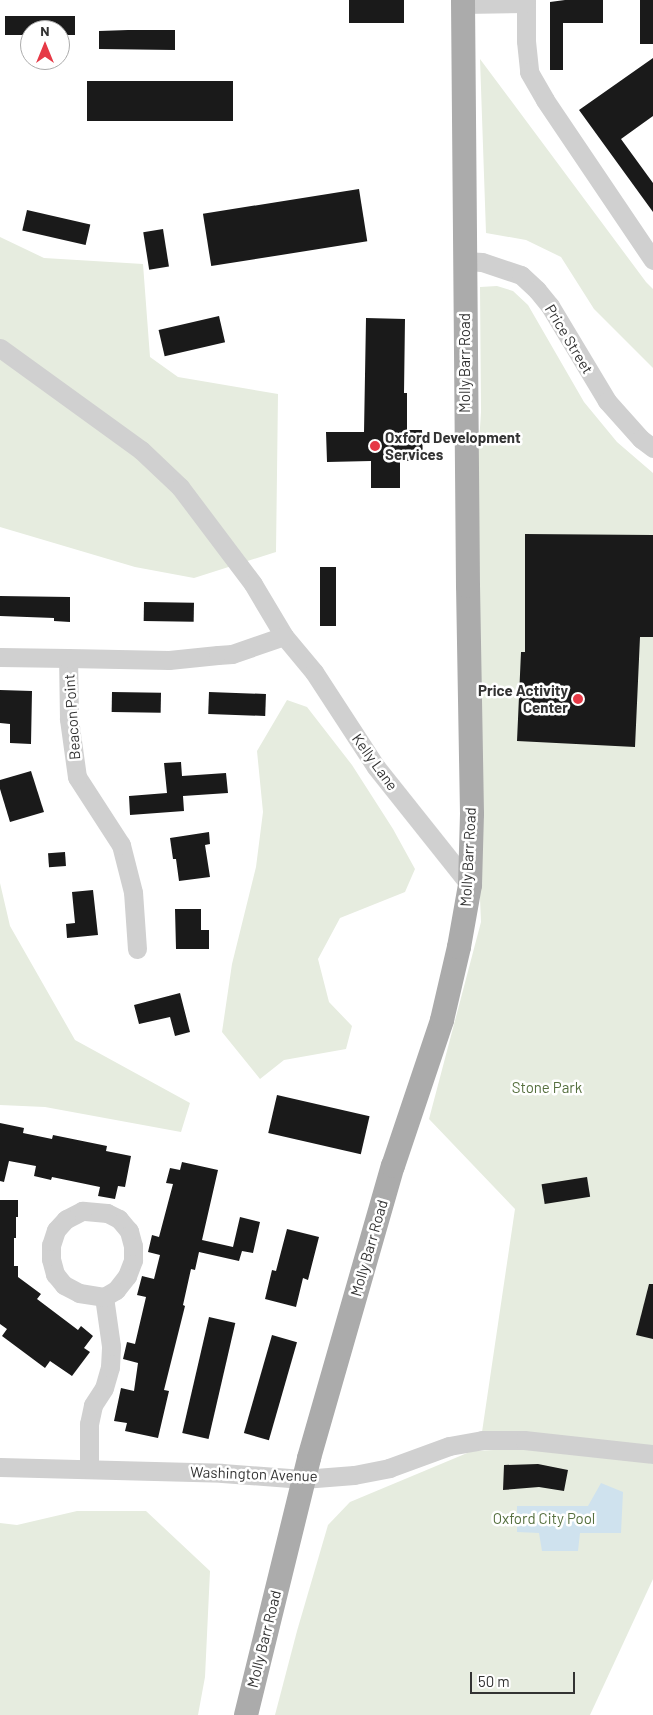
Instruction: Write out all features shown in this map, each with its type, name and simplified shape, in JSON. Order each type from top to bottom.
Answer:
[{"type":"main road","name":"Molly Barr Road","points":[[246,1715],[303,1479],[392,1166],[442,1020],[459,947],[470,885],[472,814],[463,2]]},
{"type":"street","points":[[463,2],[526,1],[526,41],[529,72],[545,100],[653,260]]},
{"type":"street","name":"Price Street","points":[[465,261],[490,264],[521,275],[537,290],[550,306],[607,401],[641,439],[653,448]]},
{"type":"street","name":"Kelly Lane","points":[[0,348],[142,450],[180,487],[253,584],[284,636],[314,672],[376,767],[470,885]]},
{"type":"street","name":"Beacon Point","points":[[137,949],[133,892],[121,845],[76,777],[69,719],[68,658],[169,660],[232,654],[284,636]]},
{"type":"street","points":[[0,657],[68,658]]},
{"type":"street","points":[[82,1210],[107,1213],[119,1219],[129,1231],[133,1246],[133,1260],[127,1276],[116,1290],[104,1297],[79,1293],[64,1285],[55,1274],[51,1258],[51,1244],[56,1230],[66,1219],[82,1210]]},
{"type":"street","points":[[89,1468],[89,1424],[93,1405],[104,1388],[110,1367],[111,1346],[104,1297]]},
{"type":"street","name":"Washington Avenue","points":[[0,1467],[222,1473],[303,1479],[354,1475],[389,1468],[449,1446],[482,1440],[524,1440],[653,1454]]},
{"type":"green space","points":[[480,59],[653,289],[653,368],[594,309],[561,257],[526,240],[486,233]]},
{"type":"green space","points":[[0,237],[44,258],[143,264],[150,357],[178,377],[278,394],[276,552],[194,578],[135,567],[0,527]]},
{"type":"green space","name":"Stone Park","points":[[497,286],[513,291],[528,305],[584,402],[617,442],[653,473],[653,1454],[482,1432],[515,1209],[429,1119],[481,922],[468,615],[481,412],[480,287]]},
{"type":"green space","points":[[287,700],[307,707],[352,765],[393,829],[415,869],[405,892],[340,918],[318,959],[329,1002],[352,1026],[346,1049],[284,1060],[260,1079],[222,1032],[232,964],[256,867],[263,812],[257,751]]},
{"type":"green space","points":[[0,883],[10,926],[75,1040],[190,1103],[181,1132],[45,1107],[0,1105]]},
{"type":"green space","name":"Oxford City Pool","points":[[536,1448],[636,1460],[653,1464],[653,1579],[590,1715],[275,1715],[328,1525],[350,1502],[472,1451]]},
{"type":"green space","points":[[77,1511],[146,1511],[210,1571],[205,1677],[198,1715],[0,1715],[0,1523],[17,1525]]},
{"type":"water","points":[[601,1483],[623,1492],[621,1533],[580,1533],[578,1551],[542,1551],[539,1533],[517,1532],[517,1506],[588,1506]]},
{"type":"building","points":[[349,0],[404,0],[404,23],[349,23]]},
{"type":"building","points":[[603,0],[603,23],[563,23],[563,70],[550,70],[550,2]]},
{"type":"building","points":[[640,0],[653,0],[653,44],[640,44]]},
{"type":"building","points":[[5,16],[75,16],[75,35],[70,35],[70,20],[20,20],[20,35],[5,35]]},
{"type":"building","points":[[175,30],[175,50],[99,49],[99,31]]},
{"type":"building","points":[[653,58],[653,116],[621,139],[653,183],[653,212],[579,110]]},
{"type":"building","points":[[87,81],[233,81],[233,121],[87,121]]},
{"type":"building","points":[[359,189],[367,241],[211,266],[203,214]]},
{"type":"building","points":[[27,210],[90,225],[86,245],[22,230]]},
{"type":"building","points":[[163,229],[169,267],[149,270],[143,232]]},
{"type":"building","points":[[219,316],[225,342],[165,356],[159,330]]},
{"type":"building","name":"Oxford Development Services","points":[[366,318],[405,319],[404,393],[407,393],[407,430],[422,430],[423,461],[400,461],[400,488],[371,488],[371,461],[327,462],[326,432],[364,432]]},
{"type":"building","points":[[525,534],[653,535],[653,637],[640,637],[635,747],[517,741],[521,652],[525,652]]},
{"type":"building","points":[[320,567],[336,567],[336,626],[320,626]]},
{"type":"building","points":[[0,596],[70,597],[70,622],[54,621],[54,618],[0,616]]},
{"type":"building","points":[[144,602],[194,603],[194,622],[144,621]]},
{"type":"building","points":[[0,690],[32,691],[31,744],[10,743],[10,724],[0,723]]},
{"type":"building","points":[[112,692],[161,693],[161,713],[112,712]]},
{"type":"building","points":[[209,692],[266,694],[265,716],[208,714]]},
{"type":"building","points":[[181,762],[182,776],[226,773],[228,793],[183,796],[184,811],[130,815],[129,796],[167,793],[164,763]]},
{"type":"building","points":[[31,771],[44,812],[10,822],[0,789],[0,780]]},
{"type":"building","points":[[209,832],[210,844],[205,845],[210,877],[179,881],[176,859],[173,859],[170,838]]},
{"type":"building","points":[[65,852],[66,866],[49,867],[48,853]]},
{"type":"building","points":[[93,890],[98,935],[67,938],[66,924],[75,923],[72,892]]},
{"type":"building","points":[[175,909],[201,909],[201,930],[209,930],[209,949],[176,949]]},
{"type":"building","points":[[180,993],[190,1032],[175,1036],[170,1017],[139,1024],[134,1005]]},
{"type":"building","points":[[277,1095],[370,1116],[361,1154],[268,1133]]},
{"type":"building","points":[[0,1123],[24,1128],[23,1133],[52,1139],[53,1135],[107,1146],[106,1151],[131,1156],[125,1187],[118,1186],[115,1199],[98,1196],[100,1187],[52,1177],[51,1180],[34,1176],[36,1166],[9,1161],[4,1182],[0,1181]]},
{"type":"building","points":[[182,1162],[218,1170],[202,1240],[233,1247],[240,1217],[260,1222],[253,1253],[242,1251],[239,1261],[199,1252],[195,1270],[191,1269],[183,1305],[185,1306],[164,1390],[169,1391],[158,1438],[125,1431],[127,1423],[114,1421],[121,1388],[134,1391],[138,1363],[123,1359],[127,1342],[135,1344],[146,1297],[137,1295],[142,1276],[154,1279],[160,1255],[148,1252],[152,1235],[159,1237],[173,1184],[166,1183],[170,1168],[180,1170]]},
{"type":"building","points":[[587,1177],[590,1197],[545,1204],[542,1184]]},
{"type":"building","points":[[0,1200],[18,1200],[16,1238],[14,1238],[14,1266],[18,1266],[18,1277],[41,1294],[37,1299],[78,1330],[81,1326],[93,1336],[84,1348],[90,1352],[72,1376],[50,1361],[45,1368],[2,1336],[7,1329],[0,1324]]},
{"type":"building","points":[[287,1229],[319,1237],[308,1280],[303,1278],[296,1307],[265,1299],[272,1270],[276,1271]]},
{"type":"building","points":[[649,1284],[653,1284],[653,1339],[636,1335]]},
{"type":"building","points":[[209,1317],[235,1323],[209,1439],[182,1433]]},
{"type":"building","points":[[272,1335],[297,1342],[269,1440],[244,1433]]},
{"type":"building","points":[[538,1464],[568,1470],[564,1491],[539,1487],[503,1490],[504,1465]]},
{"type":"place","name":"Oxford Development Services","points":[[375,446]]},
{"type":"place","name":"Price Activity Center","points":[[578,699]]}]
